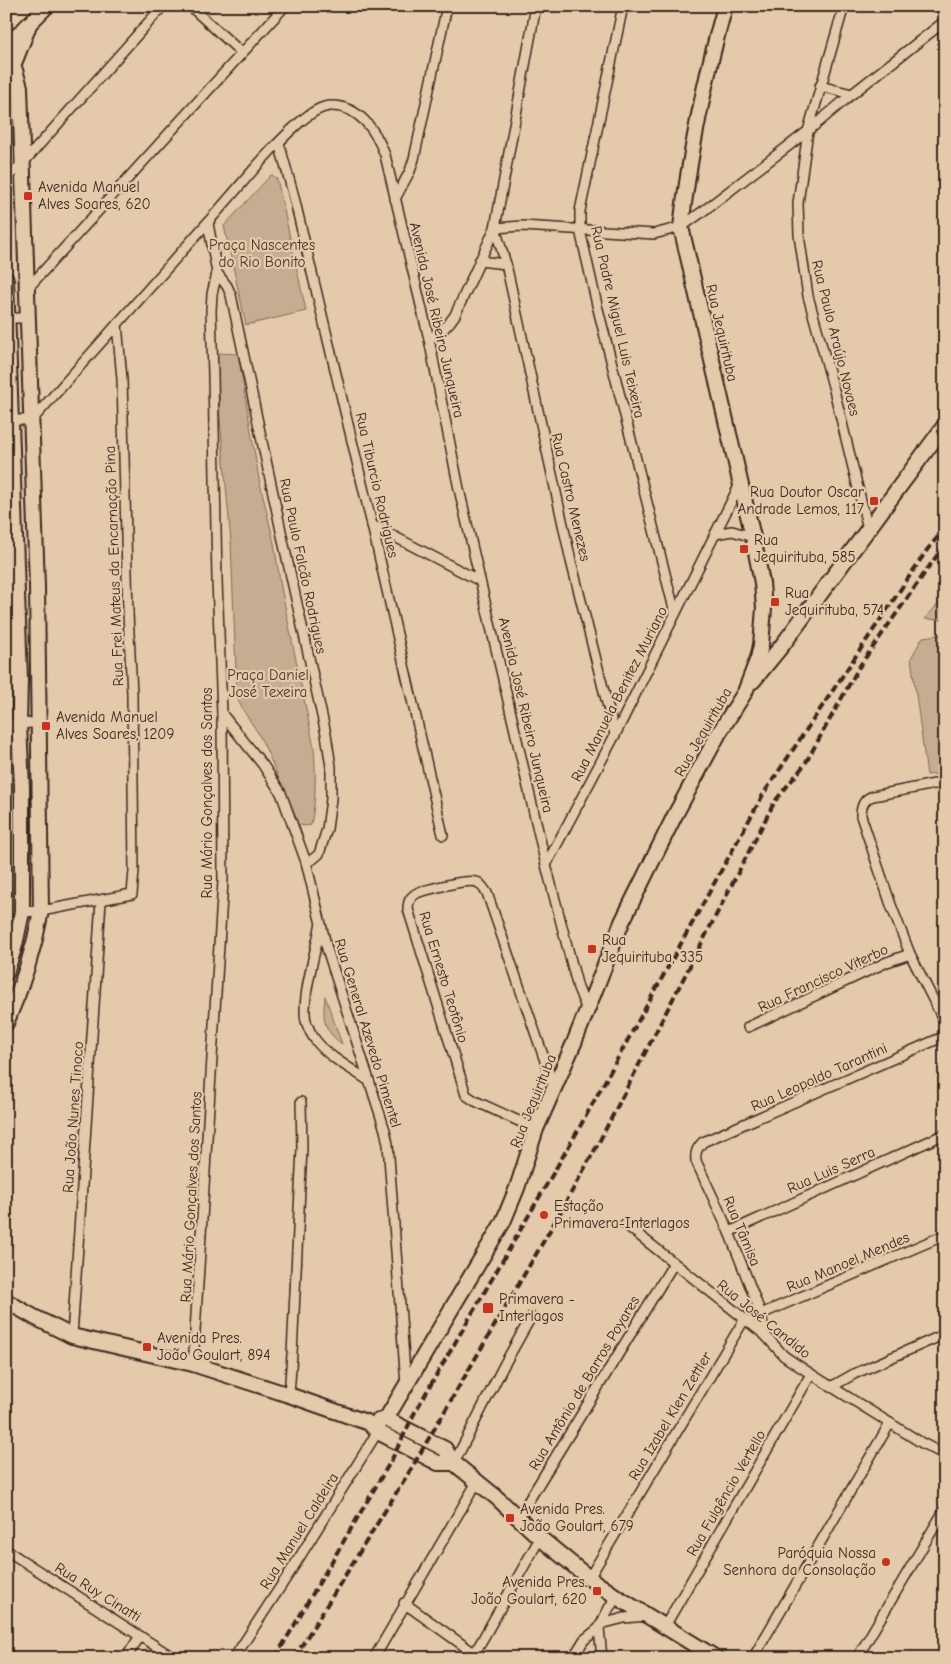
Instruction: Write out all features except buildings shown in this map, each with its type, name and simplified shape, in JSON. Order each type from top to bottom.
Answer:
[{"type":"main road","points":[[6,1023],[19,994],[33,949],[41,911],[32,420],[20,87],[12,68],[13,56],[6,48],[47,6]]},
{"type":"main road","name":"Rua Jequirituba","points":[[386,1419],[503,1222],[517,1188],[536,1129],[574,1044],[636,892],[719,733],[745,692],[758,658],[764,608],[762,583],[741,482],[681,227],[686,186],[708,73],[725,6]]},
{"type":"main road","points":[[12,68],[28,27]]},
{"type":"main road","points":[[6,279],[20,679],[13,726],[22,787],[22,912],[15,945],[6,973]]},
{"type":"main road","points":[[745,692],[784,643],[945,426]]},
{"type":"main road","points":[[761,644],[784,643]]},
{"type":"main road","points":[[6,1301],[72,1336],[193,1364],[289,1395],[373,1427],[438,1463],[454,1462]]},
{"type":"main road","points":[[401,1426],[397,1411],[403,1390]]},
{"type":"main road","points":[[373,1427],[386,1419],[446,1449],[454,1462],[476,1482],[496,1497],[540,1538],[589,1578],[709,1656]]},
{"type":"street","points":[[6,178],[22,163],[163,6]]},
{"type":"street","points":[[190,6],[242,53]]},
{"type":"street","points":[[28,288],[285,6]]},
{"type":"street","points":[[395,199],[405,182],[414,159],[447,6]]},
{"type":"street","points":[[429,339],[440,333],[449,324],[495,228],[536,6]]},
{"type":"street","name":"Rua Padre Miguel Luis Teixeira","points":[[622,6],[580,211],[580,230],[675,613]]},
{"type":"street","name":"Rua Paulo Araújo Novaes","points":[[844,6],[808,131],[798,203],[799,235],[808,296],[834,390],[868,529]]},
{"type":"street","points":[[495,228],[522,226],[654,234],[681,227],[808,131],[945,21]]},
{"type":"street","points":[[820,86],[852,94]]},
{"type":"street","name":"Avenida José Ribeiro Junqueira","points":[[32,420],[279,143],[313,112],[328,106],[346,108],[366,122],[385,155],[429,339],[458,489],[546,865],[578,988],[587,1010]]},
{"type":"street","name":"Rua Tiburcio Rodrigues","points":[[279,143],[293,193],[372,525],[442,835]]},
{"type":"street","name":"Rua Mário Gonçalves dos Santos","points":[[193,1364],[223,881],[222,714],[216,580],[211,311],[212,294],[217,274],[208,223]]},
{"type":"street","name":"Rua Castro Menezes","points":[[495,228],[506,264],[571,561],[615,735]]},
{"type":"street","points":[[479,261],[506,264]]},
{"type":"street","name":"Rua Paulo Falcão Rodrigues","points":[[217,274],[231,294],[326,734],[331,767],[331,799],[327,829],[318,854],[306,862]]},
{"type":"street","points":[[7,318],[28,318]]},
{"type":"street","name":"Rua Frei Mateus da Encarnação Pina","points":[[22,912],[41,911],[132,894],[134,871],[132,694],[122,379],[117,324]]},
{"type":"street","points":[[12,420],[32,420]]},
{"type":"street","name":"Rua Manuela Benitez Muriano","points":[[546,865],[615,735],[741,482]]},
{"type":"street","points":[[372,525],[480,581]]},
{"type":"street","points":[[715,534],[732,531],[753,537]]},
{"type":"street","name":"Rua General Azevedo Pimentel","points":[[222,714],[258,759],[281,793],[306,862],[321,924],[381,1115],[388,1144],[403,1390]]},
{"type":"street","points":[[13,726],[39,722]]},
{"type":"street","points":[[945,782],[870,797],[862,807],[861,816],[891,905],[910,954],[945,1023]]},
{"type":"street","name":"Rua Ernesto Teotônio","points":[[536,1129],[466,1095],[408,909],[409,900],[412,896],[419,892],[470,881],[483,887],[487,893],[554,1087]]},
{"type":"street","name":"Rua João Nunes Tinoco","points":[[72,1336],[101,901]]},
{"type":"street","points":[[321,924],[305,1007],[306,1021],[310,1032],[318,1043],[369,1081]]},
{"type":"street","name":"Rua Francisco Viterbo","points":[[748,1027],[887,962],[910,954]]},
{"type":"street","name":"Rua Leopoldo Tarantini","points":[[703,1142],[945,1036]]},
{"type":"street","points":[[289,1395],[302,1148],[301,1102]]},
{"type":"street","name":"Rua Luis Serra","points":[[729,1232],[945,1134]]},
{"type":"street","name":"Rua Tâmisa","points":[[703,1142],[696,1151],[696,1161],[729,1232],[761,1314],[765,1335]]},
{"type":"street","name":"Rua José Candido","points":[[624,1224],[765,1335],[784,1356],[922,1443],[945,1455]]},
{"type":"street","name":"Rua Manoel Mendes","points":[[761,1314],[945,1235]]},
{"type":"street","name":"Rua Antônio de Barros Poyares","points":[[518,1518],[674,1263]]},
{"type":"street","points":[[454,1462],[531,1317]]},
{"type":"street","name":"Rua Izabel Klen Zettler","points":[[589,1578],[744,1320]]},
{"type":"street","points":[[831,1386],[945,1334]]},
{"type":"street","name":"Rua Fulgêncio Vertello","points":[[664,1626],[811,1374]]},
{"type":"street","points":[[753,1658],[890,1422]]},
{"type":"street","name":"Rua Manuel Caldeira","points":[[234,1658],[294,1566],[373,1427]]},
{"type":"street","points":[[374,1658],[404,1603],[476,1482]]},
{"type":"street","points":[[857,1658],[945,1509]]},
{"type":"street","points":[[404,1603],[476,1656],[540,1538]]},
{"type":"street","name":"Rua Ruy Cinatti","points":[[6,1550],[174,1658]]},
{"type":"street","points":[[573,1658],[584,1640],[600,1626],[617,1597]]},
{"type":"street","points":[[600,1626],[624,1618],[648,1616]]},
{"type":"street","points":[[600,1626],[602,1658]]},
{"type":"street","points":[[126,1658],[140,1636]]},
{"type":"street","points":[[6,1654],[13,1658]]},
{"type":"street","points":[[940,1658],[945,1654]]},
{"type":"green space","name":"Praça Nascentes do Rio Bonito","points":[[272,175],[278,183],[306,311],[246,325],[224,226]]},
{"type":"green space","name":"Praça Daniel José Texeira","points":[[217,353],[238,354],[259,479],[274,543],[281,587],[314,748],[315,787],[311,825],[304,826],[294,823],[270,758],[237,697],[231,542],[220,418]]},
{"type":"green space","points":[[945,596],[945,620],[925,619]]},
{"type":"green space","points":[[945,634],[945,773],[927,775],[911,658],[923,637]]},
{"type":"green space","points":[[325,996],[342,1044],[335,1039],[325,1023]]},
{"type":"railway","points":[[275,1658],[392,1459],[415,1412],[577,1132],[764,793],[927,550],[945,528]]},
{"type":"railway","points":[[294,1658],[411,1469],[560,1213],[598,1144],[775,801],[805,764],[859,667],[945,544]]},
{"type":"place","name":"Avenida Manuel Alves Soares, 620","points":[[28,196]]},
{"type":"place","name":"Rua Doutor Oscar Andrade Lemos, 117","points":[[874,501]]},
{"type":"place","name":"Rua Jequirituba, 585","points":[[744,549]]},
{"type":"place","name":"Rua Jequirituba, 574","points":[[775,602]]},
{"type":"place","name":"Avenida Manuel Alves Soares, 1209","points":[[46,726]]},
{"type":"place","name":"Rua Jequirituba, 335","points":[[592,949]]},
{"type":"place","name":"Estação Primavera-Interlagos","points":[[544,1215]]},
{"type":"place","name":"Primavera - Interlagos","points":[[488,1308]]},
{"type":"place","name":"Avenida Pres. João Goulart, 894","points":[[147,1347]]},
{"type":"place","name":"Avenida Pres. João Goulart, 679","points":[[510,1518]]},
{"type":"place","name":"Paróquia Nossa Senhora da Consolação","points":[[886,1562]]},
{"type":"place","name":"Avenida Pres. João Goulart, 620","points":[[597,1591]]}]
